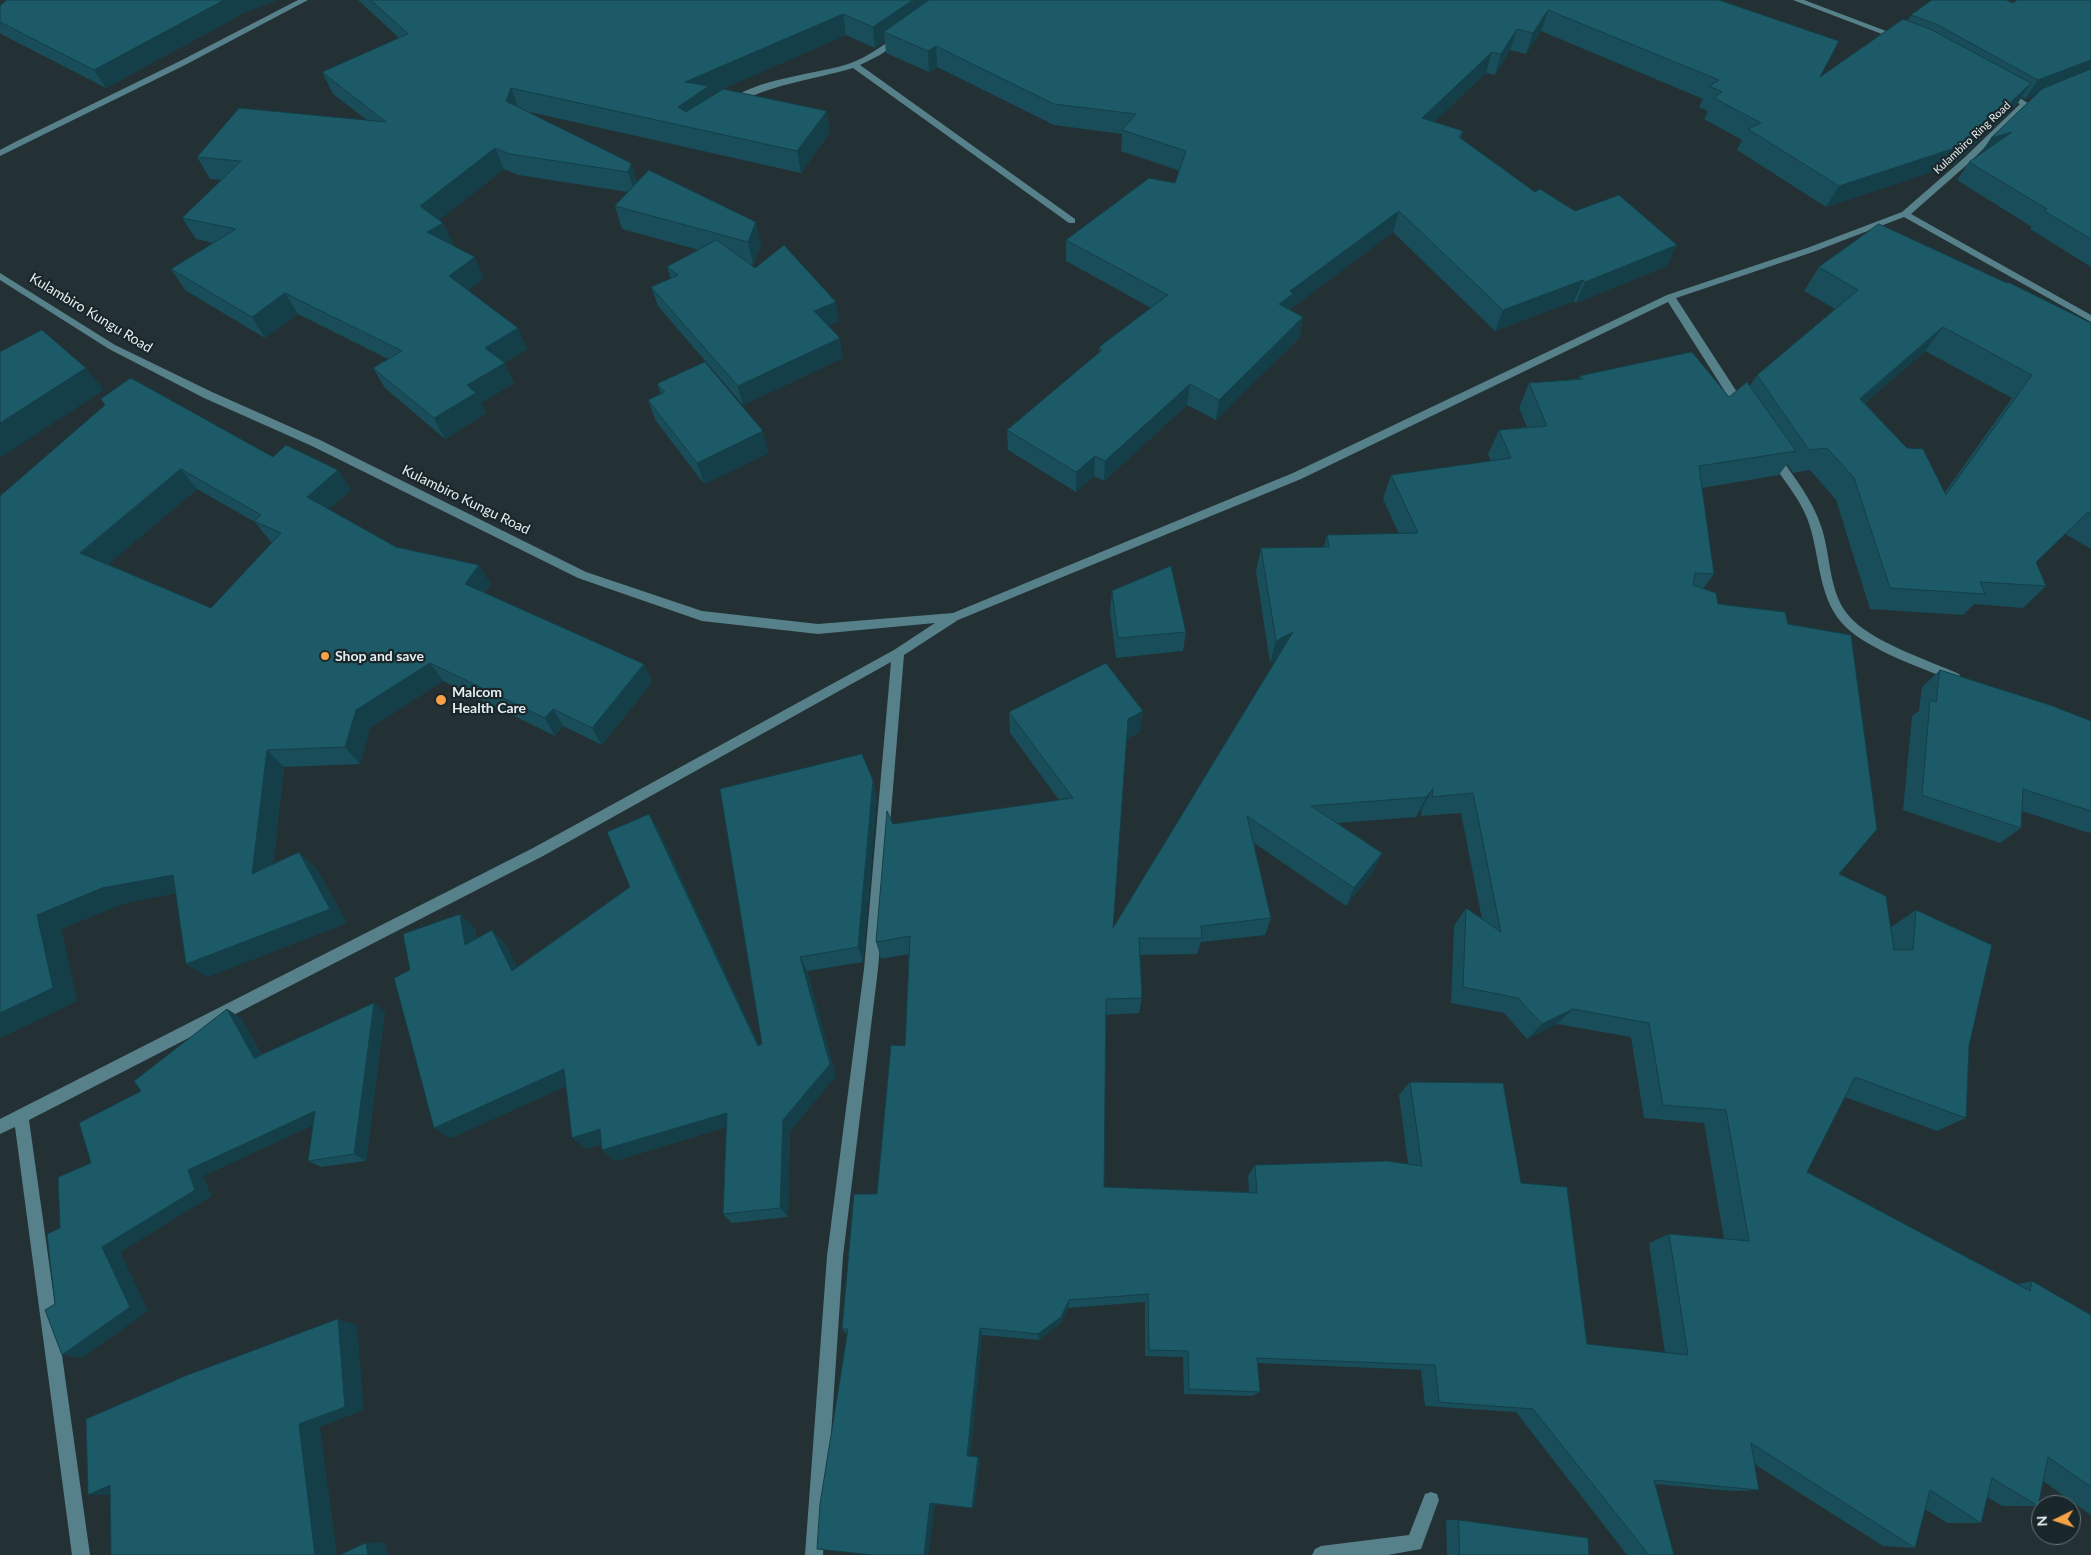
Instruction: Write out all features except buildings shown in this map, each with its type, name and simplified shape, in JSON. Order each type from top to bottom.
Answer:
[{"type":"street","points":[[0,153],[53,125],[166,72],[304,0]]},
{"type":"street","points":[[1797,0],[1903,39]]},
{"type":"street","points":[[719,110],[742,96],[778,83],[854,65],[880,51],[904,34]]},
{"type":"street","points":[[854,65],[1072,221]]},
{"type":"street","name":"Kulambiro Ring Road","points":[[1905,214],[1967,160],[2025,104],[1995,86]]},
{"type":"street","points":[[2025,104],[2034,100]]},
{"type":"street","points":[[0,1127],[538,852],[898,653],[954,617],[1297,476],[1670,297],[1810,250],[1905,214],[2091,319]]},
{"type":"street","name":"Kulambiro Kungu Road","points":[[0,276],[112,347],[208,395],[316,443],[582,575],[702,616],[818,629],[954,617]]},
{"type":"street","points":[[1670,297],[1747,417]]},
{"type":"street","points":[[1769,449],[1806,504],[1816,526],[1824,566],[1838,611],[1862,633],[1896,652],[1967,682]]},
{"type":"street","points":[[814,1555],[835,1256],[871,969],[898,653]]},
{"type":"street","points":[[21,1117],[81,1555]]},
{"type":"street","points":[[1321,1555],[1415,1543],[1431,1500]]},
{"type":"place","name":"Shop and save","points":[[325,656]]},
{"type":"place","name":"Malcom Health Care","points":[[441,700]]}]
